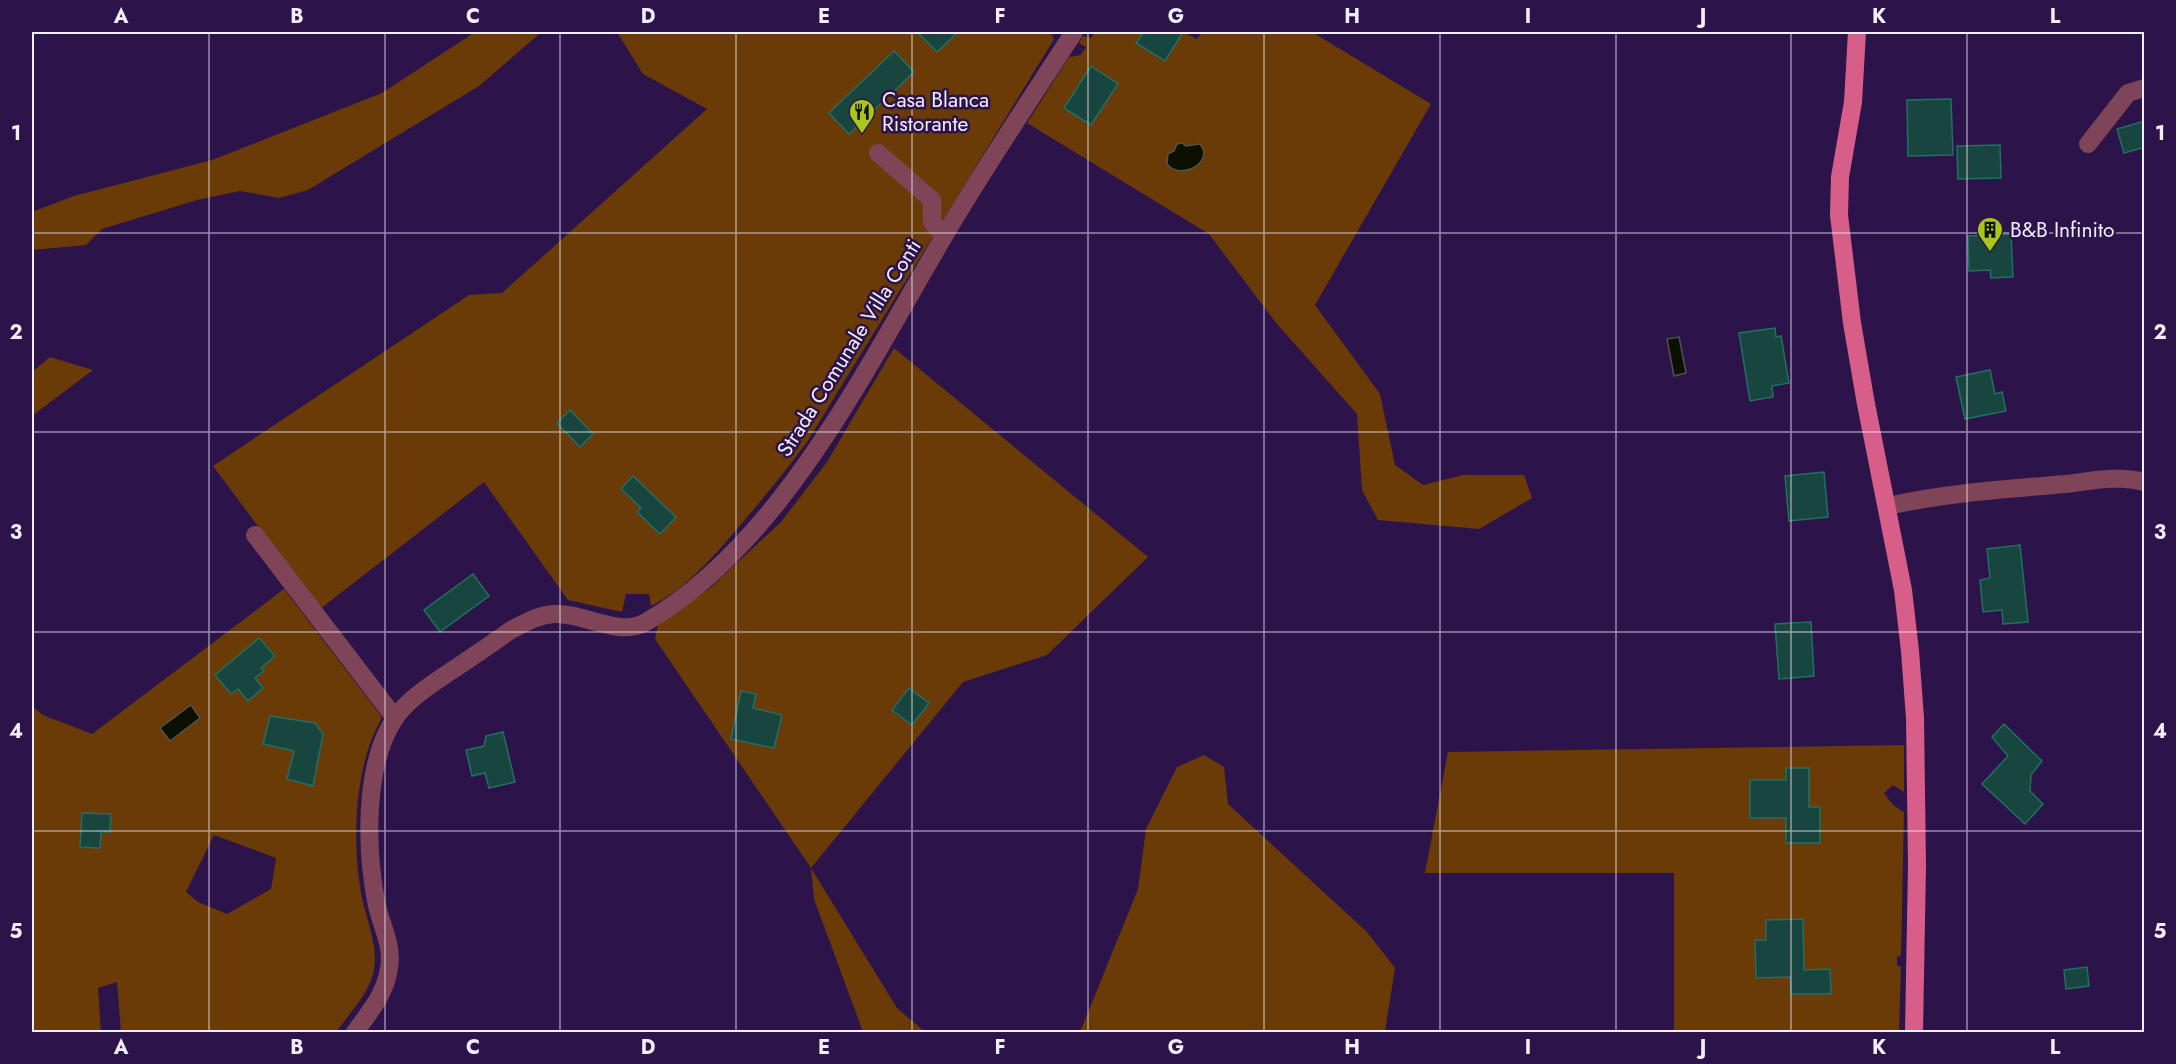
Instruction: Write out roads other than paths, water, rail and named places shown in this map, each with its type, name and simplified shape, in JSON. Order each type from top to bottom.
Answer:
[{"type":"main road","points":[[1857,32],[1853,102],[1840,177],[1839,215],[1862,381],[1904,590],[1915,718],[1917,865],[1914,1032]]},
{"type":"street","name":"Strada Comunale Villa Conti","points":[[356,1032],[379,998],[389,970],[389,944],[378,909],[370,868],[369,826],[380,752],[395,718],[417,694],[511,630],[528,621],[553,614],[571,615],[621,627],[640,625],[672,605],[741,544],[771,509],[828,433],[944,236],[1074,32]]},
{"type":"street","points":[[2088,144],[2128,93],[2145,88]]},
{"type":"street","points":[[878,153],[932,200],[932,222],[944,236]]},
{"type":"street","points":[[1888,506],[1924,498],[2005,489],[2124,479],[2145,482]]},
{"type":"street","points":[[255,535],[395,718]]},
{"type":"place","name":"Casa Blanca Ristorante","points":[[862,135]]},
{"type":"place","name":"B&B Infinito","points":[[1990,253]]}]
